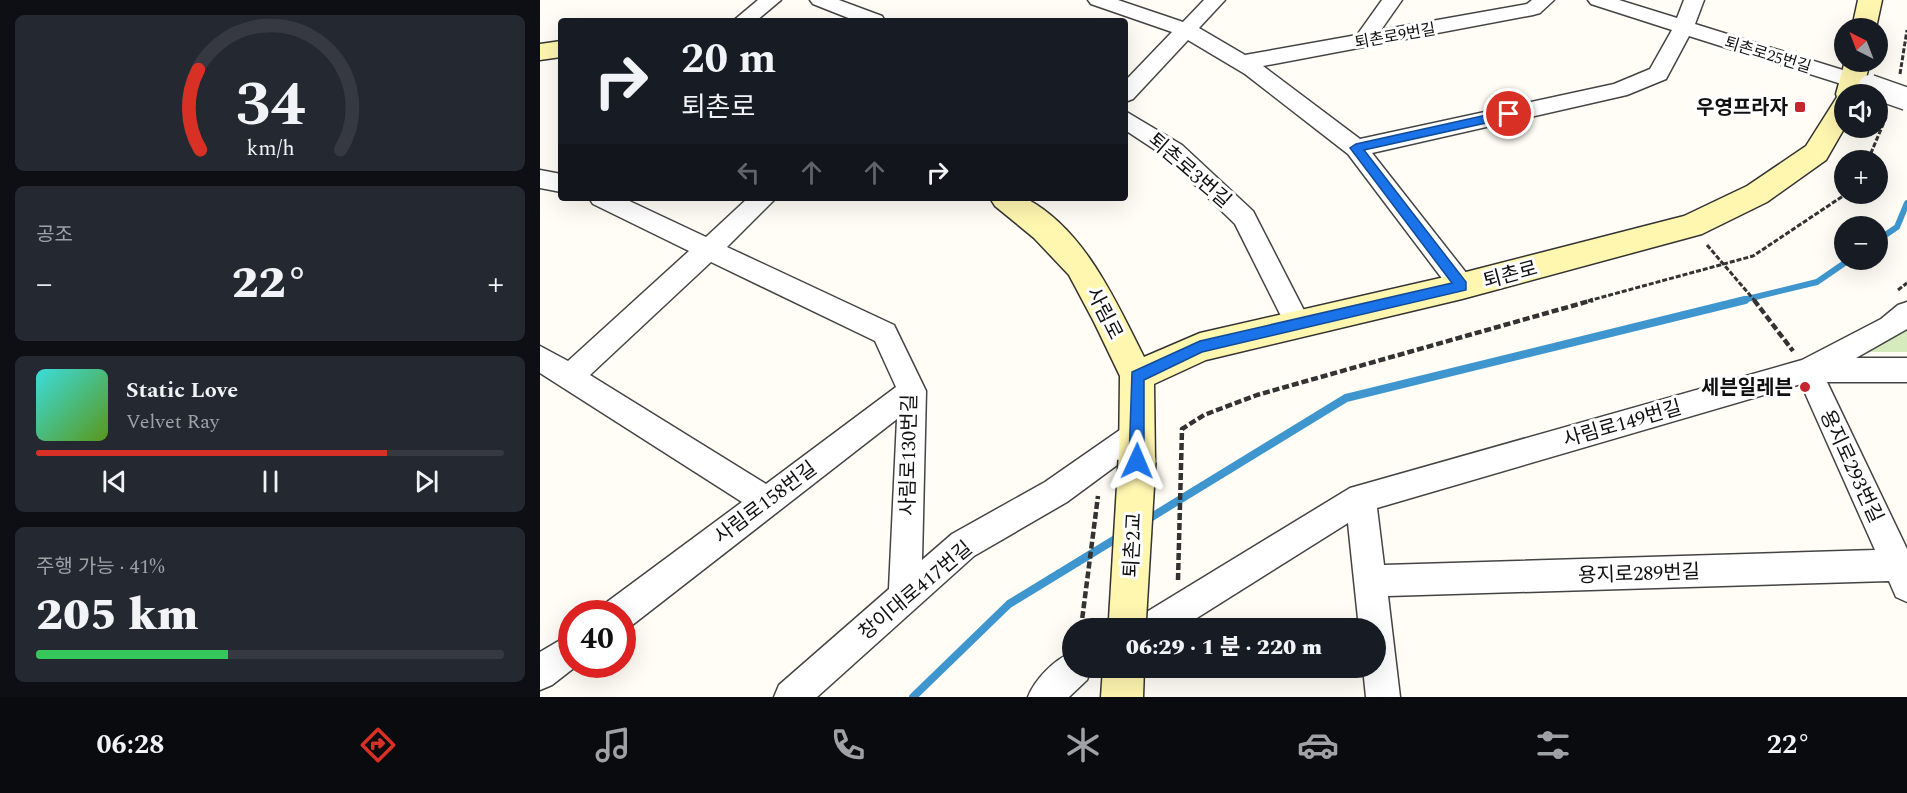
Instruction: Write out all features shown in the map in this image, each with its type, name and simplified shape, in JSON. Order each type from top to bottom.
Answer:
[{"type":"street","points":[[747,18],[771,0]]},
{"type":"street","points":[[820,0],[867,18]]},
{"type":"street","points":[[1098,0],[1186,30],[1242,63],[1356,148],[1462,286]]},
{"type":"street","points":[[1128,91],[1215,0]]},
{"type":"street","points":[[1363,41],[1392,0]]},
{"type":"street","name":"퇴촌로9번길","points":[[1242,63],[1533,9],[1544,0]]},
{"type":"street","name":"퇴촌로25번길","points":[[1598,0],[1852,84]]},
{"type":"street","points":[[1356,148],[1619,90],[1658,74],[1684,27],[1694,0]]},
{"type":"street","points":[[1866,18],[1870,0]]},
{"type":"street","points":[[540,52],[558,49]]},
{"type":"street","name":"퇴촌로25번길","points":[[1888,94],[1907,99]]},
{"type":"street","name":"퇴촌로3번길","points":[[1128,121],[1174,151],[1244,218],[1298,324]]},
{"type":"street","name":"퇴촌로","points":[[1137,376],[1200,347],[1462,286],[1691,226],[1757,194],[1816,153],[1834,122]]},
{"type":"street","points":[[540,179],[558,182]]},
{"type":"street","name":"사림로130번길","points":[[607,201],[885,333],[912,391],[905,597]]},
{"type":"street","points":[[570,376],[761,201]]},
{"type":"street","name":"사림로","points":[[1016,201],[1080,266],[1137,376],[1137,448]]},
{"type":"street","name":"사림로149번길","points":[[1168,618],[1361,498],[1802,363],[1890,327],[1907,313]]},
{"type":"street","points":[[540,358],[767,501]]},
{"type":"street","points":[[1802,363],[1907,369]]},
{"type":"street","name":"용지로293번길","points":[[1802,363],[1904,572]]},
{"type":"street","name":"사림로158번길","points":[[636,601],[912,391]]},
{"type":"street","name":"창이대로417번길","points":[[791,697],[963,545],[1137,448]]},
{"type":"street","name":"퇴촌2교","points":[[1128,618],[1137,448]]},
{"type":"street","points":[[1361,498],[1383,697]]},
{"type":"street","name":"용지로289번길","points":[[1371,581],[1904,572]]},
{"type":"street","points":[[540,673],[558,660]]},
{"type":"street","points":[[1046,697],[1065,678]]},
{"type":"street","points":[[1122,697],[1123,678]]},
{"type":"path","points":[[1178,590],[1179,459],[1182,429],[1204,415],[1257,395],[1753,256],[1834,202]]},
{"type":"path","points":[[1691,226],[1802,363]]},
{"type":"path","points":[[1082,618],[1098,493]]},
{"type":"green space","points":[[1907,324],[1907,352],[1869,352]]},
{"type":"waterway","points":[[1888,233],[1897,227],[1907,203]]},
{"type":"waterway","points":[[1739,301],[1817,282],[1834,270]]},
{"type":"waterway","points":[[1145,521],[1346,398],[1745,300]]},
{"type":"waterway","points":[[913,697],[1009,604],[1122,535]]},
{"type":"place","name":"우영프라자","points":[[1800,107]]},
{"type":"place","name":"세븐일레븐","points":[[1805,387]]},
{"type":"route","points":[[1137,461],[1137,376],[1200,347],[1462,286],[1356,148],[1509,114]]}]
